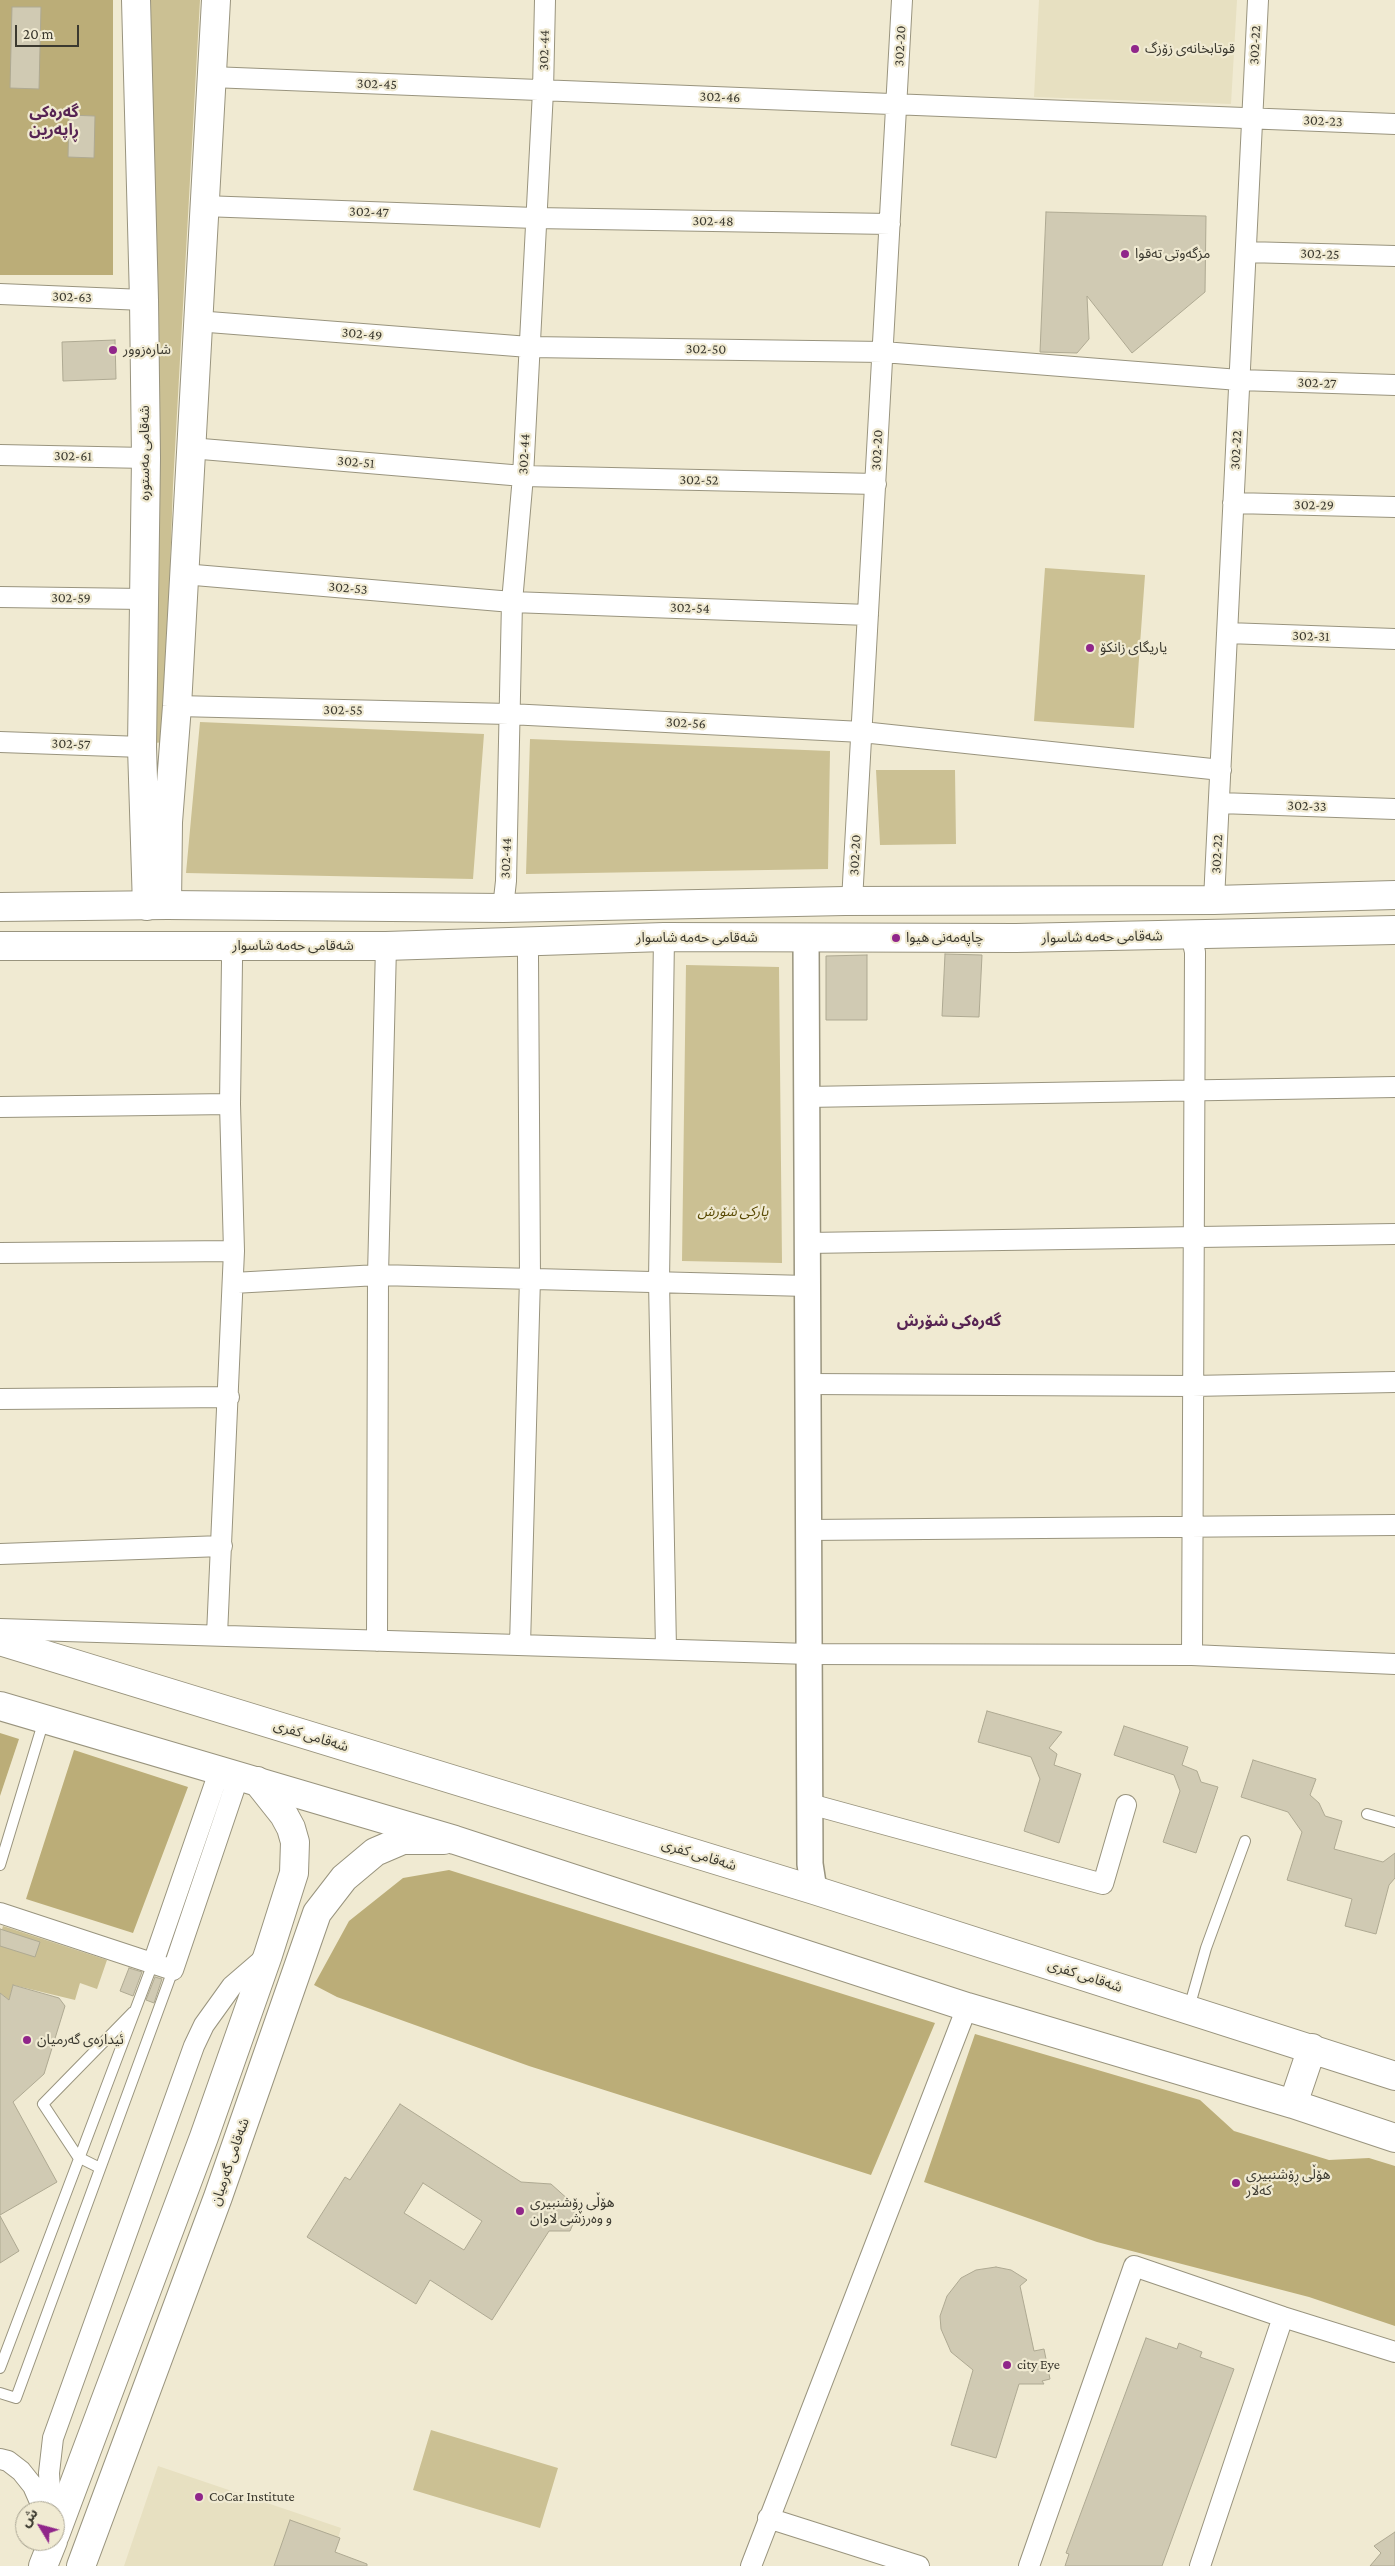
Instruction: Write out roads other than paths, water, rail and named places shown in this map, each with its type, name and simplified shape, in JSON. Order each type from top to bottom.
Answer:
[{"type":"main road","name":"شەقامی مەستورە","points":[[136,0],[146,458],[142,746],[156,821],[157,906]]},
{"type":"main road","name":"شەقامی مەستورە","points":[[156,821],[176,706],[202,206],[216,0]]},
{"type":"main road","points":[[0,907],[503,908],[852,901],[1214,900],[1292,896],[1395,895]]},
{"type":"main road","points":[[1290,931],[1292,896]]},
{"type":"main road","name":"شەقامی حەمە شاسوار","points":[[0,946],[386,946],[664,937],[1016,938],[1395,930]]},
{"type":"main road","name":"شەقامی کفری","points":[[0,1641],[814,1890],[1312,2048],[1389,2070]]},
{"type":"main road","points":[[0,1706],[455,1840],[967,2007],[1293,2104],[1395,2138]]},
{"type":"main road","points":[[65,2501],[204,2137],[268,1954],[294,1873],[295,1842],[284,1815],[239,1775]]},
{"type":"main road","name":"شەقامی گەرمیان","points":[[81,2566],[218,2197],[318,1913],[344,1878],[375,1852],[402,1840],[455,1840]]},
{"type":"main road","points":[[1293,2104],[1312,2048]]},
{"type":"street","name":"302-44","points":[[503,908],[506,881],[512,602],[523,476],[543,90],[545,0]]},
{"type":"street","name":"302-20","points":[[852,901],[902,0]]},
{"type":"street","name":"302-22","points":[[1214,900],[1258,0]]},
{"type":"street","name":"302-45","points":[[211,77],[543,90]]},
{"type":"street","name":"302-46","points":[[543,90],[1252,118]]},
{"type":"street","name":"302-23","points":[[1252,118],[1395,124]]},
{"type":"street","name":"302-47","points":[[202,206],[535,218]]},
{"type":"street","name":"302-48","points":[[535,218],[890,224]]},
{"type":"street","name":"302-25","points":[[1246,252],[1395,256]]},
{"type":"street","name":"302-63","points":[[0,294],[144,300]]},
{"type":"street","name":"302-49","points":[[196,321],[529,347]]},
{"type":"street","name":"302-50","points":[[529,347],[883,352],[1239,380]]},
{"type":"street","name":"302-27","points":[[1239,380],[1395,385]]},
{"type":"street","name":"302-51","points":[[190,448],[523,476]]},
{"type":"street","name":"302-61","points":[[0,455],[146,458]]},
{"type":"street","name":"302-52","points":[[523,476],[876,484]]},
{"type":"street","name":"302-29","points":[[1233,503],[1395,506]]},
{"type":"street","name":"302-53","points":[[183,574],[512,602]]},
{"type":"street","name":"302-59","points":[[0,597],[143,599]]},
{"type":"street","name":"302-54","points":[[512,602],[868,615]]},
{"type":"street","name":"302-31","points":[[1227,632],[1395,639]]},
{"type":"street","name":"302-55","points":[[176,706],[509,714]]},
{"type":"street","name":"302-56","points":[[509,714],[862,732],[1221,770]]},
{"type":"street","name":"302-57","points":[[0,742],[142,746]]},
{"type":"street","name":"302-33","points":[[1219,803],[1395,809]]},
{"type":"street","points":[[1191,935],[1195,952],[1192,1090],[1192,1655]]},
{"type":"street","points":[[664,937],[659,1281],[666,1649]]},
{"type":"street","points":[[806,938],[810,1864],[814,1890]]},
{"type":"street","points":[[520,1645],[530,1278],[528,956],[526,941]]},
{"type":"street","points":[[217,1635],[234,1251],[230,1104],[232,961],[230,946]]},
{"type":"street","points":[[377,1641],[378,1275],[386,946]]},
{"type":"street","points":[[806,1097],[1395,1087]]},
{"type":"street","points":[[0,1107],[230,1104]]},
{"type":"street","points":[[807,1243],[1395,1234]]},
{"type":"street","points":[[0,1253],[234,1251]]},
{"type":"street","points":[[233,1284],[378,1275],[807,1286]]},
{"type":"street","points":[[808,1384],[1192,1386],[1395,1382]]},
{"type":"street","points":[[0,1399],[229,1397]]},
{"type":"street","points":[[808,1530],[1395,1525]]},
{"type":"street","points":[[0,1554],[222,1546]]},
{"type":"street","points":[[0,1629],[809,1654],[1192,1655],[1395,1664]]},
{"type":"street","points":[[153,1963],[239,1775]]},
{"type":"street","points":[[0,1914],[173,1970],[239,1775]]},
{"type":"street","points":[[810,1804],[1103,1884],[1126,1805]]},
{"type":"street","points":[[50,2501],[49,2455],[53,2438],[194,2046],[217,2004],[232,1986],[268,1954]]},
{"type":"street","points":[[751,2566],[967,2007]]},
{"type":"street","points":[[1028,2566],[1134,2266],[1283,2317],[1395,2352]]},
{"type":"street","points":[[1200,2566],[1283,2317]]},
{"type":"street","points":[[0,2459],[8,2461],[50,2490]]},
{"type":"street","points":[[21,2471],[33,2486],[38,2501]]},
{"type":"street","points":[[768,2518],[919,2566]]},
{"type":"lane","points":[[0,1865],[44,1719]]},
{"type":"lane","points":[[1367,1814],[1395,1822]]},
{"type":"lane","points":[[1189,2009],[1206,1948],[1245,1841]]},
{"type":"lane","points":[[0,2368],[78,2157],[138,2008],[153,1963]]},
{"type":"lane","points":[[0,2393],[16,2398],[173,1970]]},
{"type":"lane","points":[[100,2168],[78,2157],[43,2104],[138,2008]]},
{"type":"place","name":"قوتابخانه‌ی زۆزگ","points":[[1135,49]]},
{"type":"place","name":"مزگه‌وتی ته‌قوا","points":[[1125,254]]},
{"type":"place","name":"شارەزوور","points":[[113,350]]},
{"type":"place","name":"یاریگای زانکۆ","points":[[1090,648]]},
{"type":"place","name":"چاپەمەنی هیوا","points":[[896,938]]},
{"type":"place","name":"ئیدارەی گەرمیان","points":[[27,2040]]},
{"type":"place","name":"هۆڵی ڕۆشنبیری کەلار","points":[[1236,2183]]},
{"type":"place","name":"هۆڵی ڕۆشنبیری و وەرزشی لاوان","points":[[520,2211]]},
{"type":"place","name":"city Eye","points":[[1007,2365]]},
{"type":"place","name":"CoCar Institute","points":[[199,2497]]},
{"type":"district","name":"گەرەکی ڕاپەرین","points":[[54,121]]},
{"type":"district","name":"گەرەکی شۆرش","points":[[949,1321]]},
{"type":"park label","name":"پارکی شۆرش","points":[[733,1212]]}]
